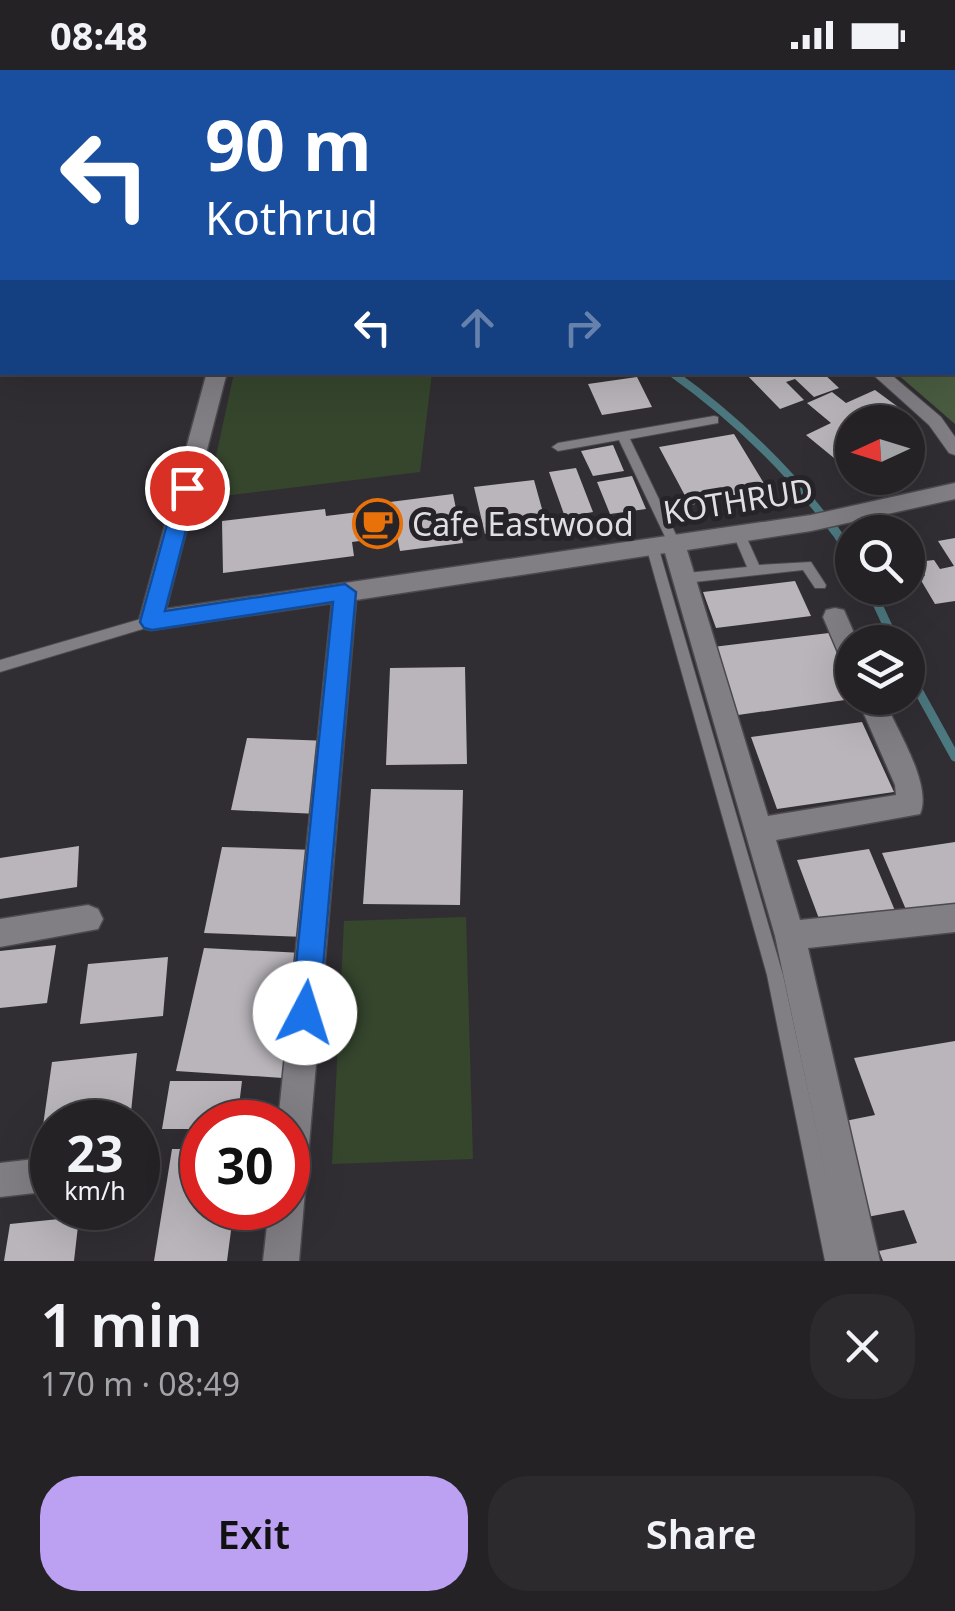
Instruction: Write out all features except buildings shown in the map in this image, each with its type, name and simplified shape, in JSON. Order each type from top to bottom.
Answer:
[{"type":"street","points":[[152,622],[217,375]]},
{"type":"street","points":[[881,375],[935,422],[955,449]]},
{"type":"street","name":"KOTHRUD","points":[[152,622],[810,523],[955,491]]},
{"type":"street","points":[[663,544],[686,578],[790,936],[862,1261]]},
{"type":"street","points":[[297,1100],[345,592]]},
{"type":"street","points":[[835,617],[838,625]]},
{"type":"street","points":[[759,830],[910,805],[908,786],[877,715]]},
{"type":"street","points":[[790,936],[955,918]]},
{"type":"street","points":[[0,933],[88,919]]},
{"type":"street","points":[[0,1180],[30,1177]]},
{"type":"street","points":[[281,1261],[284,1230]]},
{"type":"lane","points":[[558,447],[714,420]]},
{"type":"lane","points":[[623,436],[663,544],[774,975],[834,1261]]},
{"type":"lane","points":[[739,534],[754,569]]},
{"type":"lane","points":[[686,578],[806,565],[820,584]]},
{"type":"lane","name":"KOTHRUD","points":[[0,666],[152,622]]},
{"type":"green space","points":[[234,375],[432,375],[420,472],[207,498]]},
{"type":"green space","points":[[898,375],[955,375],[955,424]]},
{"type":"green space","points":[[466,917],[473,1159],[332,1164],[344,921]]},
{"type":"waterway","points":[[675,375],[759,445],[835,532]]},
{"type":"waterway","points":[[878,605],[887,625]]},
{"type":"waterway","points":[[925,703],[955,757]]},
{"type":"place","name":"Cafe Eastwood","points":[[377,523]]},
{"type":"route","points":[[187,488],[152,622],[345,592],[305,1013]]}]
